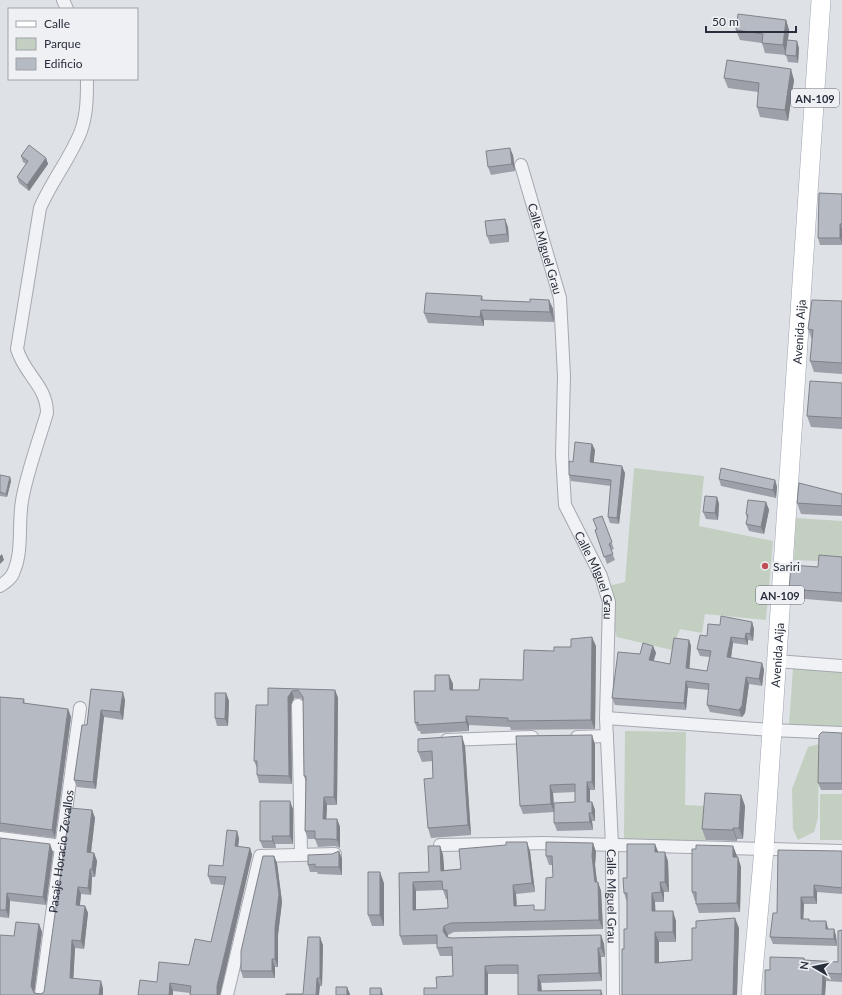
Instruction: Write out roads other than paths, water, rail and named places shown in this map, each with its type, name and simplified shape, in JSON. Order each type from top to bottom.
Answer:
[{"type":"main road","name":"Avenida Aija","points":[[751,995],[764,849],[821,0]]},
{"type":"street","points":[[0,586],[7,582],[14,573],[18,560],[19,521],[22,499],[47,413],[47,402],[40,388],[20,361],[17,349],[40,208],[45,195],[80,132],[86,109],[87,80]]},
{"type":"street","name":"Calle MIguel Grau","points":[[521,165],[560,298],[564,376],[562,455],[565,505],[601,576],[609,602],[606,718],[612,845],[608,936],[613,995]]},
{"type":"street","points":[[776,661],[842,666]]},
{"type":"street","points":[[298,705],[301,854]]},
{"type":"street","name":"Pasaje Horacio Zevallos","points":[[41,995],[80,708]]},
{"type":"street","points":[[606,718],[771,730],[842,733]]},
{"type":"street","points":[[562,737],[607,736]]},
{"type":"street","points":[[435,740],[546,737]]},
{"type":"street","points":[[0,838],[62,846]]},
{"type":"street","points":[[440,845],[543,843],[842,851]]},
{"type":"street","points":[[227,995],[260,856],[336,854]]},
{"type":"place","name":"Sariri","points":[[765,566]]}]
